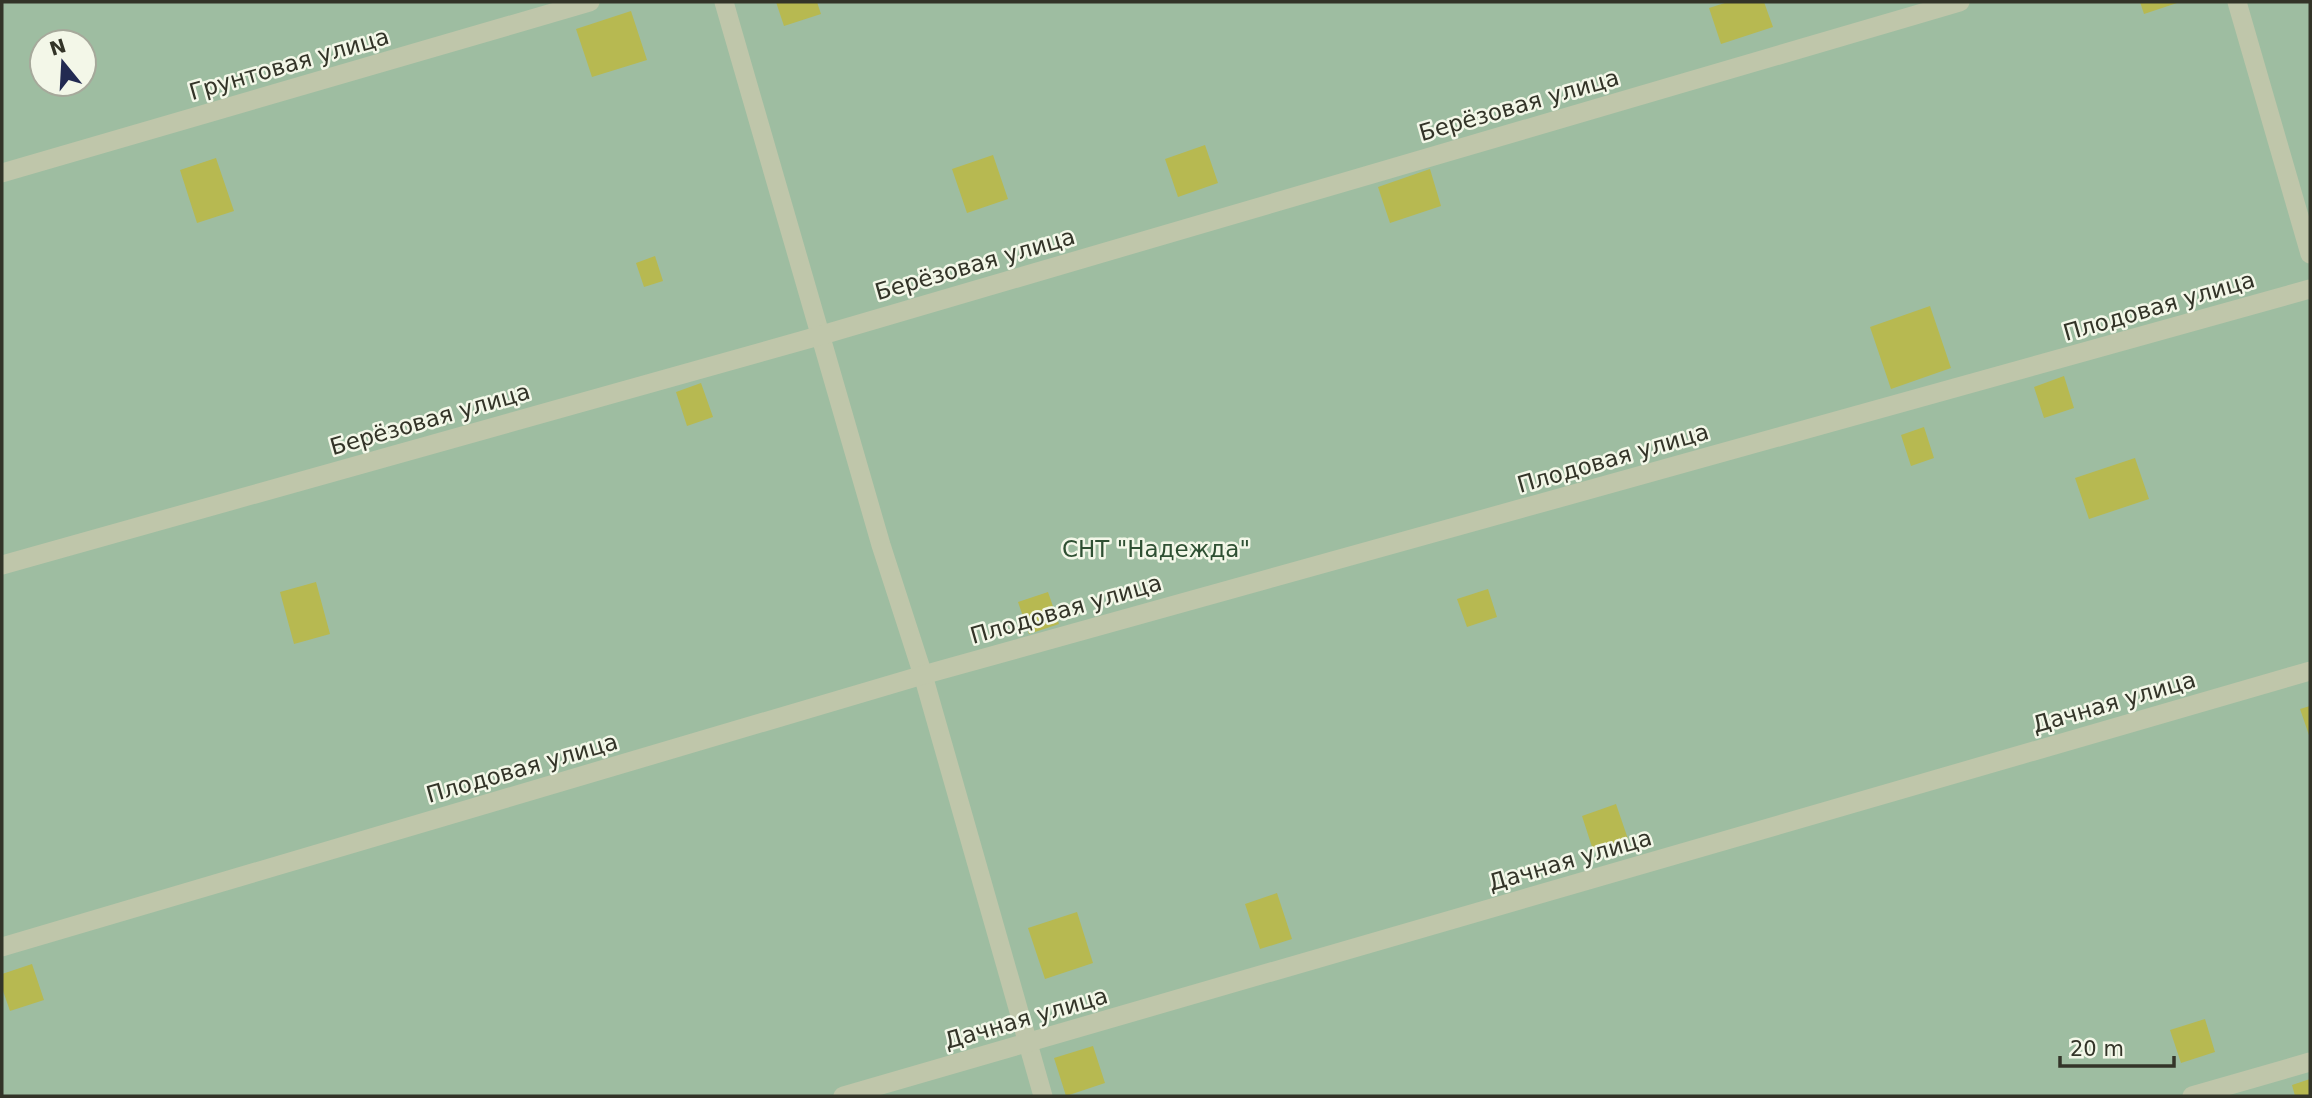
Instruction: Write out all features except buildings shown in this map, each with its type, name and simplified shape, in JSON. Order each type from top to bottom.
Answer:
[{"type":"street","name":"Грунтовая улица","points":[[2,173],[590,2]]},
{"type":"street","points":[[724,2],[881,545],[923,675],[1043,1096]]},
{"type":"street","name":"Берёзовая улица","points":[[2,565],[822,335],[1960,2]]},
{"type":"street","points":[[2237,2],[2310,254]]},
{"type":"street","name":"Плодовая улица","points":[[2,947],[923,675],[2310,289]]},
{"type":"street","name":"Дачная улица","points":[[843,1096],[2310,671]]},
{"type":"street","points":[[2192,1096],[2310,1062]]},
{"type":"green space","name":"СНТ \"Надежда\"","points":[[2,2],[2310,2],[2310,1096],[2,1096]]}]
